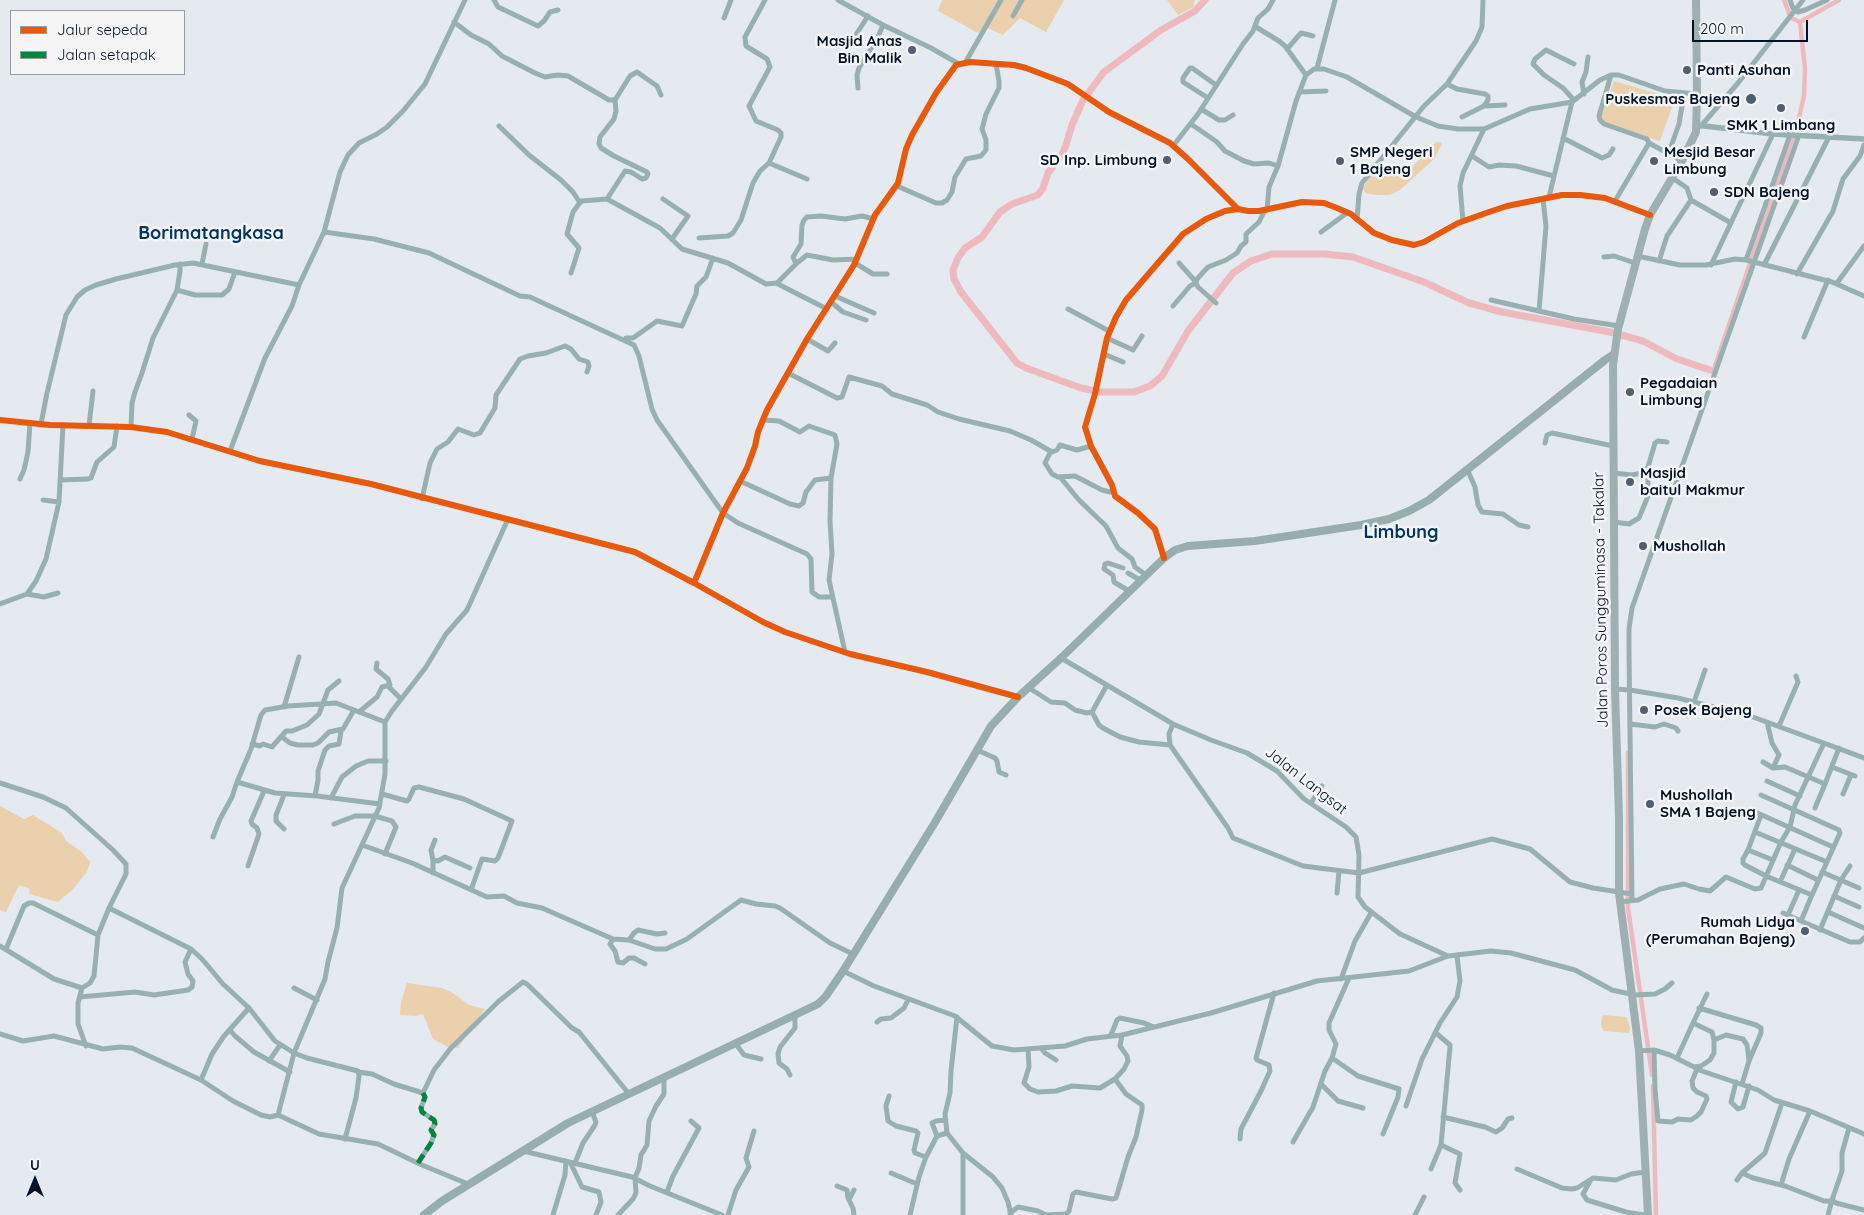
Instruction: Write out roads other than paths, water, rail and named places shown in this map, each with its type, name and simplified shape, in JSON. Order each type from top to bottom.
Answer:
[{"type":"highway","name":"Jalan Poros Sungguminasa - Takalar","points":[[1646,1215],[1641,1050],[1621,902],[1624,689],[1614,522],[1614,354],[1618,330],[1636,260],[1650,215],[1682,161],[1699,126],[1696,0]]},
{"type":"main road","points":[[424,1215],[468,1184],[558,1129],[795,1016],[824,999],[844,971],[934,824],[991,726],[1018,697],[1143,577],[1175,550],[1193,545],[1264,540],[1361,525],[1389,519],[1409,512],[1424,503],[1614,354]]},
{"type":"street","points":[[230,451],[265,358],[292,306],[299,285],[324,232],[340,172],[348,155],[359,143],[387,127],[417,96],[431,75],[465,0]]},
{"type":"street","points":[[494,0],[498,7],[538,26],[542,24],[550,12],[558,10]]},
{"type":"street","points":[[724,18],[731,0]]},
{"type":"street","points":[[699,238],[733,234],[741,220],[753,183],[760,171],[769,163],[779,142],[781,133],[756,121],[749,106],[768,72],[769,63],[768,59],[762,54],[749,49],[744,44],[745,37],[765,0]]},
{"type":"street","points":[[838,0],[958,64],[1014,65],[1063,81],[1109,112],[1158,136],[1173,146],[1238,209]]},
{"type":"street","points":[[965,63],[1001,0]]},
{"type":"street","points":[[1014,16],[1022,0]]},
{"type":"street","points":[[1173,146],[1191,124],[1256,27],[1258,18],[1268,9],[1272,0]]},
{"type":"street","points":[[1317,68],[1335,0]]},
{"type":"street","points":[[1357,220],[1362,183],[1433,97],[1447,84],[1480,33],[1483,0]]},
{"type":"street","points":[[1790,0],[1794,12]]},
{"type":"street","points":[[1699,126],[1803,0]]},
{"type":"street","points":[[1794,12],[1805,10],[1826,0]]},
{"type":"street","points":[[848,47],[868,16]]},
{"type":"street","points":[[454,22],[471,35],[489,44],[502,56],[534,73],[545,77],[558,74],[568,76],[602,97],[612,101],[615,100]]},
{"type":"street","points":[[858,88],[859,68],[883,25]]},
{"type":"street","points":[[1256,27],[1279,40],[1306,75]]},
{"type":"street","points":[[1287,49],[1301,33],[1313,36]]},
{"type":"street","points":[[1573,101],[1562,88],[1533,64],[1535,59],[1546,50],[1574,64]]},
{"type":"street","points":[[1584,94],[1582,82],[1586,72],[1588,57]]},
{"type":"street","points":[[694,582],[723,513],[753,454],[758,432],[773,398],[806,339],[856,261],[874,219],[897,186],[906,149],[917,125],[936,93],[958,64]]},
{"type":"street","points":[[897,186],[936,203],[942,203],[947,200],[952,192],[955,177],[966,159],[981,156],[986,150],[986,140],[982,129],[986,114],[999,86],[996,64]]},
{"type":"street","points":[[1208,98],[1183,82],[1183,78],[1192,68],[1216,85]]},
{"type":"street","points":[[1173,306],[1208,267],[1237,254],[1240,246],[1246,242],[1246,234],[1259,222],[1266,210],[1269,187],[1278,166],[1299,92],[1306,75],[1317,68],[1347,77],[1416,117],[1447,128],[1484,129],[1530,109],[1573,101],[1600,80],[1611,75],[1619,75],[1664,91],[1697,94]]},
{"type":"street","points":[[606,199],[624,171],[631,172],[642,179],[646,178],[648,174],[614,156],[601,148],[599,144],[600,137],[614,119],[616,111],[615,100],[630,76],[637,72],[657,86],[661,94]]},
{"type":"street","points":[[1611,75],[1599,116],[1600,120],[1604,124],[1647,140],[1649,143],[1669,152],[1682,161]]},
{"type":"street","points":[[1447,84],[1457,89],[1487,95],[1488,100],[1484,106]]},
{"type":"street","points":[[1299,92],[1326,91]]},
{"type":"street","points":[[1669,152],[1678,124],[1684,94]]},
{"type":"street","points":[[1539,311],[1546,226],[1546,198],[1554,176],[1573,101]]},
{"type":"street","points":[[1462,117],[1484,106],[1505,105]]},
{"type":"street","points":[[1201,109],[1218,120],[1225,120],[1233,115]]},
{"type":"street","points":[[1191,124],[1217,142],[1225,151],[1244,162],[1254,164],[1269,163],[1278,166]]},
{"type":"street","points":[[499,126],[529,155],[561,180],[580,202]]},
{"type":"street","points":[[1699,126],[1773,134],[1864,139]]},
{"type":"street","points":[[1463,221],[1460,186],[1484,129]]},
{"type":"street","points":[[1711,264],[1773,134]]},
{"type":"street","points":[[1632,902],[1630,724],[1624,689],[1632,608],[1794,135]]},
{"type":"street","points":[[1764,265],[1829,137]]},
{"type":"street","points":[[1563,138],[1602,158],[1609,155],[1613,149]]},
{"type":"street","points":[[1615,201],[1649,143]]},
{"type":"street","points":[[1797,274],[1833,211],[1843,179],[1860,156],[1864,145]]},
{"type":"street","points":[[1472,156],[1490,167],[1499,165],[1516,166],[1554,176]]},
{"type":"street","points":[[769,163],[807,179]]},
{"type":"street","points":[[1659,261],[1667,236],[1690,200],[1687,188],[1671,177]]},
{"type":"street","points":[[1164,558],[1155,529],[1138,513],[1118,499],[1091,446],[1085,427],[1097,388],[1109,331],[1126,300],[1180,237],[1212,216],[1225,211],[1238,209],[1248,211],[1266,210],[1302,202],[1318,202],[1337,208],[1374,233],[1392,240],[1414,245],[1424,242],[1463,221],[1503,207],[1546,198],[1580,195],[1615,201],[1650,215]]},
{"type":"street","points":[[571,272],[579,248],[568,236],[567,232],[573,212],[580,202],[606,199],[647,219],[660,228],[682,249],[736,266],[766,284],[776,283],[827,309]]},
{"type":"street","points":[[663,199],[688,216],[672,239]]},
{"type":"street","points":[[1690,200],[1731,223]]},
{"type":"street","points":[[1321,232],[1347,213]]},
{"type":"street","points":[[796,264],[793,257],[801,244],[802,226],[807,217],[821,216],[845,219],[862,216],[874,219]]},
{"type":"street","points":[[324,232],[371,238],[429,253],[520,296],[530,297],[636,346],[652,409],[657,420],[723,513],[738,523],[809,556],[811,559],[812,592],[817,596],[832,597]]},
{"type":"street","points":[[202,264],[206,244]]},
{"type":"street","points":[[1837,283],[1864,246]]},
{"type":"street","points":[[776,283],[807,255],[833,260],[856,261],[876,275],[887,274]]},
{"type":"street","points":[[1604,257],[1614,256],[1680,265],[1711,264],[1735,259],[1750,261],[1797,274],[1828,280],[1864,296]]},
{"type":"street","points":[[615,336],[617,334],[633,338],[657,321],[682,326],[696,294],[696,286],[707,275],[713,258]]},
{"type":"street","points":[[1179,263],[1208,297],[1215,302]]},
{"type":"street","points":[[41,424],[46,393],[69,309],[77,297],[96,285],[180,264],[202,264],[299,285]]},
{"type":"street","points":[[131,427],[132,403],[150,346],[177,290],[180,264]]},
{"type":"street","points":[[177,290],[195,295],[222,295],[228,289],[235,272]]},
{"type":"street","points":[[1804,337],[1828,280]]},
{"type":"street","points":[[835,296],[874,313]]},
{"type":"street","points":[[1491,300],[1618,330]]},
{"type":"street","points":[[831,302],[843,312],[866,320]]},
{"type":"street","points":[[1068,309],[1109,331]]},
{"type":"street","points":[[1107,338],[1133,350],[1142,336]]},
{"type":"street","points":[[806,339],[828,351],[835,343]]},
{"type":"street","points":[[422,498],[430,463],[437,449],[448,442],[458,429],[474,435],[480,432],[495,408],[497,393],[520,359],[551,352],[562,346],[568,347],[579,359],[588,362],[589,366],[586,372]]},
{"type":"street","points":[[1104,354],[1123,362]]},
{"type":"street","points":[[788,373],[837,398],[842,396],[849,377],[882,386],[892,394],[928,405],[938,412],[958,419],[1010,431],[1051,451]]},
{"type":"street","points":[[89,426],[93,391]]},
{"type":"street","points":[[189,414],[196,421],[192,440]]},
{"type":"street","points":[[0,420],[41,424],[118,426],[167,432],[260,461],[371,484],[635,552],[694,582],[774,627],[844,652],[1018,697]]},
{"type":"street","points":[[764,420],[779,421],[800,432],[808,426],[834,434],[836,449],[831,478],[830,521],[832,554],[829,580],[844,652]]},
{"type":"street","points":[[20,479],[28,452],[30,423]]},
{"type":"street","points":[[28,594],[46,559],[59,502],[63,425]]},
{"type":"street","points":[[60,480],[88,480],[91,478],[98,462],[114,447],[118,426]]},
{"type":"street","points":[[1545,443],[1547,435],[1552,433],[1613,446]]},
{"type":"street","points":[[1613,473],[1632,475],[1645,470],[1650,462],[1655,443],[1658,441],[1667,442]]},
{"type":"street","points":[[1091,446],[1077,450],[1060,446],[1055,451],[1051,451],[1045,460],[1046,466],[1052,474],[1060,477],[1075,476],[1102,490],[1110,492],[1114,490]]},
{"type":"street","points":[[1466,469],[1475,487],[1478,505],[1482,512],[1503,514],[1519,526],[1528,527]]},
{"type":"street","points":[[1614,522],[1629,524],[1639,518],[1648,498],[1648,478],[1645,470]]},
{"type":"street","points":[[1060,477],[1106,526],[1118,548],[1132,559],[1135,567],[1143,577]]},
{"type":"street","points":[[740,481],[790,504],[799,506],[803,503],[806,492],[815,480],[831,478]]},
{"type":"street","points":[[42,500],[59,502]]},
{"type":"street","points":[[278,1115],[294,1053],[326,976],[338,928],[342,888],[380,804],[386,761],[385,722],[426,667],[446,634],[466,610],[508,519]]},
{"type":"street","points":[[1123,568],[1108,563],[1105,564],[1104,569],[1113,576],[1114,581],[1129,591]]},
{"type":"street","points":[[1128,574],[1143,577]]},
{"type":"street","points":[[0,604],[28,594],[44,597],[58,593]]},
{"type":"street","points":[[284,707],[299,657]]},
{"type":"street","name":"Jalan Langsat","points":[[1060,658],[1173,724],[1254,756],[1281,775],[1310,804],[1356,837],[1359,855],[1358,897],[1371,913],[1400,934],[1448,956]]},
{"type":"street","points":[[377,663],[376,669],[390,682],[389,687]]},
{"type":"street","points":[[1694,702],[1705,670]]},
{"type":"street","points":[[1779,726],[1798,682],[1796,676]]},
{"type":"street","points":[[252,744],[260,746],[263,744],[272,747],[286,731],[292,731],[311,722],[320,714],[328,690],[340,682]]},
{"type":"street","points":[[1092,712],[1107,685]]},
{"type":"street","points":[[315,796],[318,771],[325,750],[330,745],[336,746],[339,744],[341,731],[357,711],[377,697],[382,687],[389,687],[401,699]]},
{"type":"street","points":[[1029,688],[1051,702],[1065,704],[1075,710],[1086,713],[1092,712]]},
{"type":"street","points":[[1624,689],[1694,702],[1767,722],[1864,758]]},
{"type":"street","points":[[213,837],[232,797],[263,712],[268,709],[284,707],[336,703],[385,722]]},
{"type":"street","points":[[1092,712],[1099,725],[1112,734],[1139,742],[1170,745]]},
{"type":"street","points":[[1767,722],[1772,743],[1779,755],[1773,768]]},
{"type":"street","points":[[1173,724],[1168,734],[1170,745],[1235,840],[1303,866],[1358,873],[1492,839],[1530,849],[1570,882],[1631,894]]},
{"type":"street","points":[[1630,724],[1655,727],[1664,724],[1676,728],[1678,731]]},
{"type":"street","points":[[282,737],[290,743],[305,746],[318,743],[329,732],[341,731]]},
{"type":"street","points":[[1621,902],[1632,902],[1660,889],[1684,884],[1710,891],[1726,876],[1758,889],[1762,885],[1781,842],[1790,827],[1800,796],[1824,743]]},
{"type":"street","points":[[1815,808],[1839,748]]},
{"type":"street","points":[[977,750],[995,758],[999,772],[1006,775]]},
{"type":"street","points":[[331,798],[342,777],[356,766],[368,761],[386,761]]},
{"type":"street","points":[[1763,762],[1773,768],[1785,766],[1825,784]]},
{"type":"street","points":[[1832,767],[1853,776],[1843,794]]},
{"type":"street","points":[[1767,781],[1800,796]]},
{"type":"street","points":[[237,782],[284,795],[315,796],[380,804]]},
{"type":"street","points":[[0,783],[42,797],[66,808],[125,861],[127,870],[98,935],[94,976],[90,983],[82,988],[80,997],[78,1024],[86,1046]]},
{"type":"street","points":[[1310,804],[1322,786]]},
{"type":"street","points":[[382,794],[403,801],[408,800],[414,788],[419,787],[464,799],[512,821],[498,858],[495,860],[482,859],[471,890]]},
{"type":"street","points":[[248,866],[259,834],[251,820],[264,791]]},
{"type":"street","points":[[284,795],[276,821],[284,830]]},
{"type":"street","points":[[1761,795],[1839,830],[1840,834],[1801,921]]},
{"type":"street","points":[[1753,811],[1833,847]]},
{"type":"street","points":[[1761,815],[1742,863],[1766,876],[1812,895]]},
{"type":"street","points":[[334,824],[350,817],[375,816],[392,821],[396,826],[384,854]]},
{"type":"street","points":[[1621,817],[1631,817]]},
{"type":"street","points":[[1755,832],[1826,862]]},
{"type":"street","points":[[433,873],[431,847],[434,840]]},
{"type":"street","points":[[362,845],[490,897],[504,896],[517,903],[542,908],[614,939],[629,940],[656,949],[666,949],[687,939],[741,900],[780,908],[830,943],[853,954]]},
{"type":"street","points":[[1780,882],[1795,848]]},
{"type":"street","points":[[1748,850],[1773,860]]},
{"type":"street","points":[[1621,864],[1631,855]]},
{"type":"street","points":[[433,860],[438,861],[445,857],[470,868]]},
{"type":"street","points":[[1621,864],[1631,864]]},
{"type":"street","points":[[1621,864],[1631,872]]},
{"type":"street","points":[[1787,865],[1818,880]]},
{"type":"street","points":[[1820,930],[1841,880],[1850,866]]},
{"type":"street","points":[[1337,893],[1339,871]]},
{"type":"street","points":[[1822,872],[1859,888]]},
{"type":"street","points":[[1798,890],[1785,914],[1852,942],[1860,942],[1864,938]]},
{"type":"street","points":[[1834,896],[1859,908]]},
{"type":"street","points":[[6,949],[24,906],[29,903],[33,903],[98,935]]},
{"type":"street","points":[[109,908],[191,948],[202,958],[223,984],[249,1008],[272,1039],[280,1045],[315,1061],[372,1074],[394,1084],[423,1093]]},
{"type":"street","points":[[1828,912],[1864,928]]},
{"type":"street","points":[[1341,979],[1352,948],[1371,913]]},
{"type":"street","points":[[629,940],[638,930],[656,934],[665,933]]},
{"type":"street","points":[[614,939],[610,944],[616,953],[617,961],[623,963],[629,958],[634,958],[645,964]]},
{"type":"street","points":[[0,946],[54,979],[82,988]]},
{"type":"street","points":[[80,997],[135,992],[154,995],[188,990],[192,987],[193,981],[188,974],[185,962],[191,948]]},
{"type":"street","points":[[844,971],[908,1000],[942,1010],[957,1017],[996,1048],[1006,1050],[1065,1046],[1087,1039],[1122,1035],[1211,1013],[1317,981],[1409,971],[1448,956],[1491,951],[1511,953],[1580,972],[1612,990],[1633,994],[1655,994],[1662,992],[1672,983]]},
{"type":"street","points":[[1406,1106],[1420,1064],[1457,997],[1460,981],[1457,956]]},
{"type":"street","points":[[1293,1142],[1306,1122],[1325,1071],[1332,1058],[1336,1044],[1329,1030],[1328,1023],[1349,978]]},
{"type":"street","points":[[418,1163],[434,1136],[431,1130],[436,1123],[422,1112],[421,1108],[425,1097],[423,1093],[434,1070],[451,1048],[498,1001],[523,982],[572,1028],[580,1032],[630,1094]]},
{"type":"street","points":[[294,988],[317,1000]]},
{"type":"street","points":[[1240,1139],[1241,1129],[1262,1091],[1270,1071],[1269,1066],[1256,1058],[1274,993]]},
{"type":"street","points":[[1677,1058],[1707,994]]},
{"type":"street","points":[[877,1022],[881,1019],[891,1018],[904,1008],[908,1000]]},
{"type":"street","points":[[201,1080],[212,1054],[249,1008]]},
{"type":"street","points":[[1699,1008],[1759,1026],[1761,1034],[1731,1100],[1734,1107],[1738,1109],[1743,1107],[1749,1086]]},
{"type":"street","points":[[790,1075],[787,1069],[779,1062],[778,1054],[780,1047],[795,1028],[795,1016]]},
{"type":"street","points":[[957,1017],[950,1093],[945,1114],[947,1133],[963,1153],[993,1177],[1002,1188],[1008,1202],[1010,1214]]},
{"type":"street","points":[[1111,1035],[1117,1020],[1120,1018],[1154,1027]]},
{"type":"street","points":[[1693,1023],[1710,1030],[1714,1040],[1714,1053],[1710,1060],[1695,1068]]},
{"type":"street","points":[[230,1030],[247,1046],[290,1072]]},
{"type":"street","points":[[1430,1169],[1441,1145],[1450,1048],[1450,1045],[1436,1033]]},
{"type":"street","points":[[0,1034],[23,1041],[54,1036],[103,1049],[132,1048],[201,1080],[232,1101],[261,1115],[270,1117],[278,1115],[313,1132],[378,1144],[468,1184]]},
{"type":"street","points":[[1028,1049],[1029,1067],[1024,1083],[1027,1087],[1038,1092],[1056,1091],[1072,1086],[1100,1088],[1110,1083],[1124,1069],[1128,1061],[1120,1046],[1122,1035]]},
{"type":"street","points":[[1714,1040],[1726,1035],[1742,1039],[1747,1045],[1749,1061]]},
{"type":"street","points":[[736,1044],[744,1055],[761,1059]]},
{"type":"street","points":[[269,1061],[280,1045]]},
{"type":"street","points":[[1041,1048],[1046,1054],[1056,1060]]},
{"type":"street","points":[[1641,1050],[1653,1050],[1677,1058],[1695,1068],[1749,1086],[1782,1103],[1810,1111],[1864,1134]]},
{"type":"street","points":[[1653,1050],[1654,1089],[1658,1121],[1691,1120],[1701,1112],[1707,1097],[1693,1088],[1692,1081],[1695,1068]]},
{"type":"street","points":[[1042,1060],[1046,1054]]},
{"type":"street","points":[[1332,1058],[1358,1076],[1399,1089],[1398,1098],[1383,1134]]},
{"type":"street","points":[[346,1138],[355,1103],[358,1072]]},
{"type":"street","points":[[618,1215],[635,1195],[634,1178],[639,1168],[641,1155],[647,1145],[647,1129],[650,1118],[664,1094],[664,1078]]},
{"type":"street","points":[[1010,1214],[1018,1207],[1038,1211],[1046,1215],[1066,1214],[1069,1211],[1073,1194],[1076,1192],[1112,1199],[1116,1198],[1136,1137],[1142,1108],[1140,1103],[1126,1094],[1115,1078]]},
{"type":"street","points":[[1321,1084],[1338,1101],[1363,1108]]},
{"type":"street","points":[[889,1096],[886,1106],[888,1121],[896,1126],[916,1131],[918,1133],[914,1150],[926,1156]]},
{"type":"street","points":[[1737,1180],[1742,1173],[1765,1153],[1782,1103]]},
{"type":"street","points":[[1781,1185],[1789,1159],[1810,1111]]},
{"type":"street","points":[[553,1215],[570,1162],[596,1125],[592,1112]]},
{"type":"street","points":[[1443,1117],[1485,1127],[1496,1132],[1502,1128],[1508,1119],[1512,1118]]},
{"type":"street","points":[[937,1136],[932,1122],[946,1120]]},
{"type":"street","points":[[666,1192],[674,1173],[699,1130],[700,1127],[691,1121]]},
{"type":"street","points":[[1828,1215],[1842,1171],[1842,1153],[1849,1128]]},
{"type":"street","points":[[728,1215],[736,1190],[748,1169],[749,1163],[746,1158],[754,1131]]},
{"type":"street","points":[[910,1215],[926,1156],[937,1136],[947,1133]]},
{"type":"street","points":[[1441,1145],[1460,1154],[1455,1182],[1460,1190]]},
{"type":"street","points":[[523,1151],[634,1178],[722,1215]]},
{"type":"street","points":[[962,1215],[963,1153]]},
{"type":"street","points":[[570,1162],[582,1187],[600,1192],[600,1202],[596,1215]]},
{"type":"street","points":[[1517,1169],[1567,1189],[1577,1188],[1591,1179],[1606,1178],[1616,1180],[1645,1172]]},
{"type":"street","points":[[891,1173],[917,1184]]},
{"type":"street","points":[[1742,1173],[1752,1178],[1781,1185],[1824,1201],[1832,1200],[1844,1206],[1864,1210]]},
{"type":"street","points":[[1591,1179],[1583,1194],[1587,1200],[1626,1212],[1646,1215]]},
{"type":"street","points":[[837,1186],[847,1190],[849,1200],[854,1208],[854,1215]]},
{"type":"street","points":[[849,1200],[854,1190]]},
{"type":"street","points":[[1415,1215],[1424,1197]]},
{"type":"waterway","points":[[1205,0],[1195,11],[1161,30],[1104,72],[1083,100],[1062,155],[1048,173],[1043,188],[1038,195],[1012,204],[1000,212],[982,237],[965,248],[958,258],[953,270],[954,279],[961,292],[1017,363],[1081,388],[1100,392],[1134,392],[1150,386],[1162,376],[1188,331],[1233,273],[1251,261],[1272,254],[1325,254],[1353,257],[1424,282],[1469,303],[1502,312],[1610,332],[1643,341],[1677,359],[1713,371]]},
{"type":"waterway","points":[[1784,0],[1791,18],[1800,22]]},
{"type":"waterway","points":[[1800,22],[1839,0]]},
{"type":"waterway","points":[[1715,366],[1797,126],[1804,96],[1805,69],[1800,22]]},
{"type":"waterway","points":[[1628,753],[1628,908],[1652,1075]]},
{"type":"waterway","points":[[1653,1086],[1656,1215]]},
{"type":"place","name":"Masjid Anas Bin Malik","points":[[912,50]]},
{"type":"place","name":"Panti Asuhan","points":[[1687,70]]},
{"type":"place","name":"Puskesmas Bajeng","points":[[1751,99]]},
{"type":"place","name":"SMK 1 Limbang","points":[[1781,108]]},
{"type":"place","name":"SD Inp. Limbung","points":[[1167,160]]},
{"type":"place","name":"SMP Negeri 1 Bajeng","points":[[1340,161]]},
{"type":"place","name":"Mesjid Besar Limbung","points":[[1654,161]]},
{"type":"place","name":"SDN Bajeng","points":[[1714,192]]},
{"type":"place","name":"Pegadaian Limbung","points":[[1630,392]]},
{"type":"place","name":"Masjid baitul Makmur","points":[[1630,482]]},
{"type":"place","name":"Mushollah","points":[[1643,546]]},
{"type":"place","name":"Posek Bajeng","points":[[1644,710]]},
{"type":"place","name":"Mushollah SMA 1 Bajeng","points":[[1650,804]]},
{"type":"place","name":"Rumah Lidya (Perumahan Bajeng)","points":[[1805,931]]},
{"type":"district","name":"Borimatangkasa","points":[[211,234]]},
{"type":"district","name":"Limbung","points":[[1401,533]]}]
